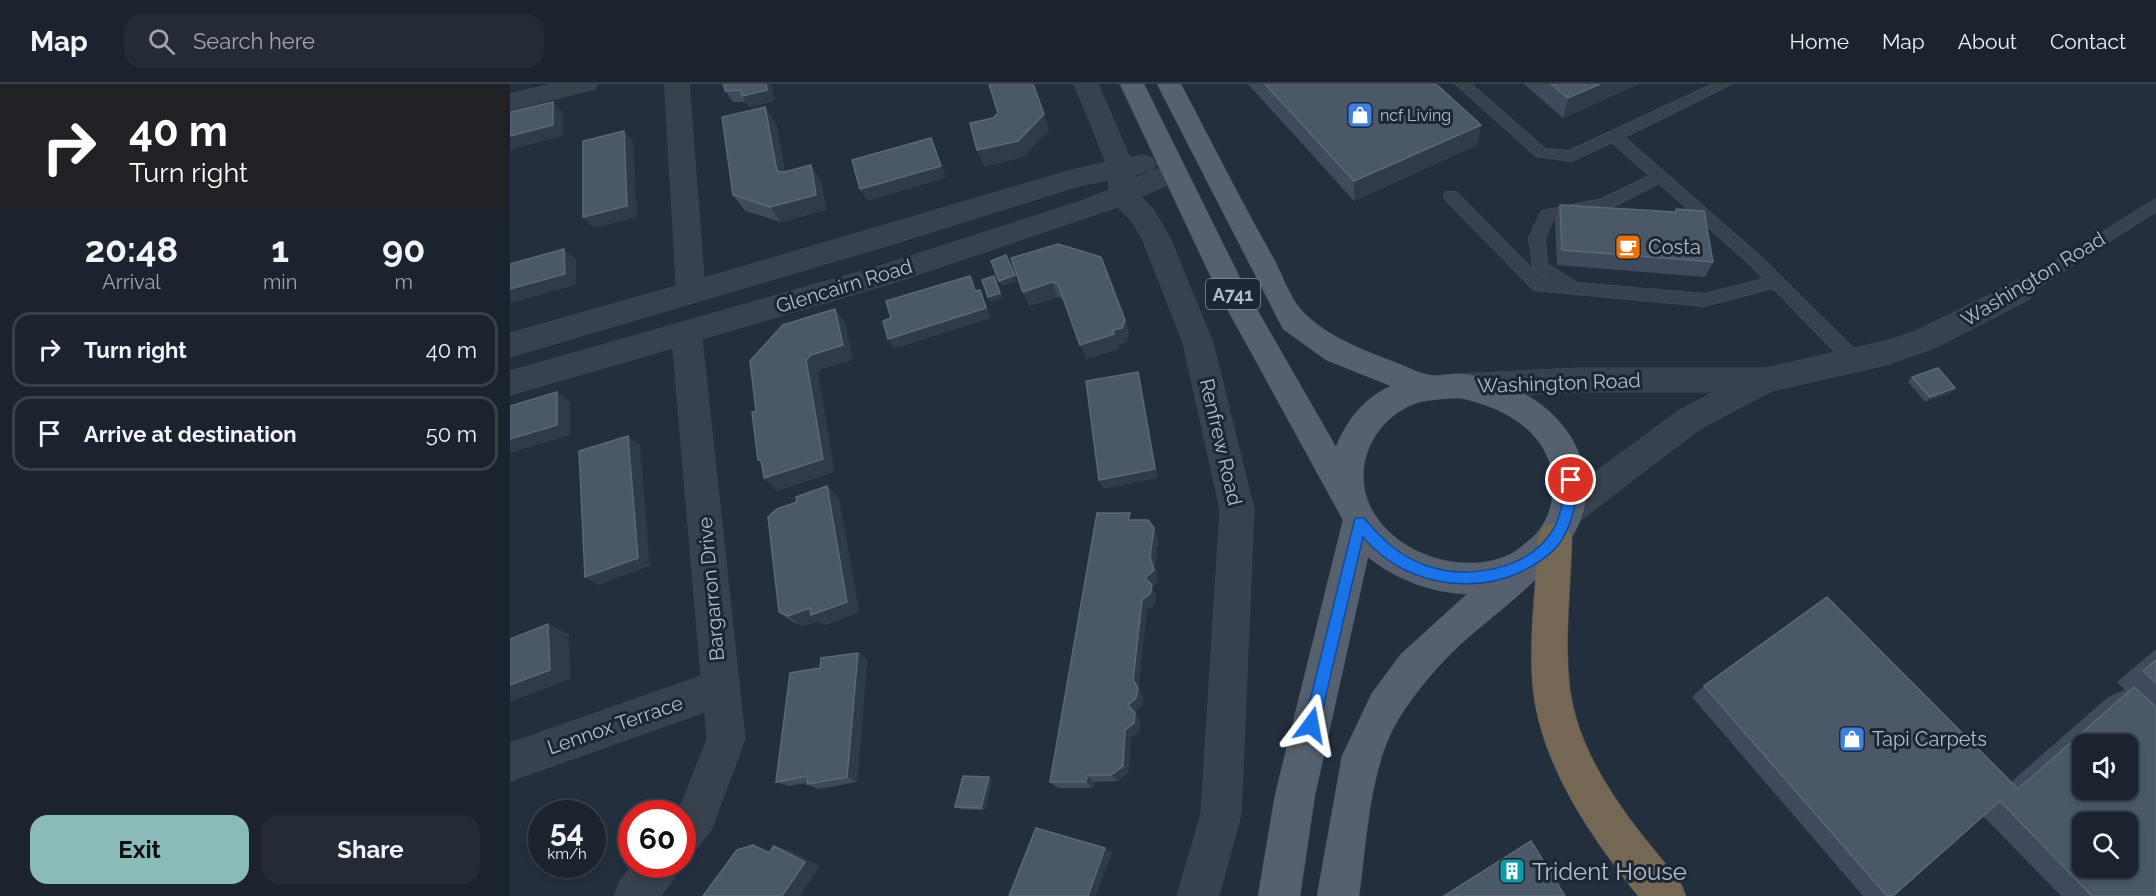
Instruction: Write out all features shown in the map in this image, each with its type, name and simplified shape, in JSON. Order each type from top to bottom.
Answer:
[{"type":"highway","points":[[1551,536],[1551,660],[1554,707],[1581,777],[1603,815],[1665,896]]},
{"type":"main road","name":"A741","points":[[1132,84],[1170,166],[1272,366],[1354,509]]},
{"type":"main road","name":"A741","points":[[1169,84],[1293,321],[1337,352],[1428,388]]},
{"type":"main road","points":[[1279,896],[1295,795],[1354,509],[1347,465],[1356,437],[1373,414],[1398,397],[1428,388],[1460,386],[1492,392],[1521,405],[1546,426],[1563,451],[1571,480],[1551,536],[1448,632],[1414,667],[1385,706],[1361,756],[1338,896]]},
{"type":"main road","points":[[1354,509],[1380,547],[1422,571],[1460,579],[1498,575],[1551,536]]},
{"type":"street","points":[[510,102],[586,84]]},
{"type":"street","points":[[677,84],[691,292]]},
{"type":"street","name":"Renfrew Road","points":[[1086,84],[1122,181],[1156,238],[1198,343],[1238,509],[1221,814],[1198,896]]},
{"type":"street","name":"Glencairn Road","points":[[510,345],[880,238],[1077,177],[1122,181],[1170,166]]},
{"type":"street","name":"Glencairn Road","points":[[510,383],[886,275],[1091,208],[1122,181]]},
{"type":"street","points":[[880,238],[886,275]]},
{"type":"street","name":"Washington Road","points":[[1460,386],[1577,380],[1765,380],[1856,361],[1924,340],[2020,291]]},
{"type":"street","name":"Bargarron Drive","points":[[687,333],[726,738],[696,817]]},
{"type":"street","name":"Washington Road","points":[[1551,536],[1689,420],[1765,380]]},
{"type":"street","name":"Lennox Terrace","points":[[510,762],[720,688]]},
{"type":"street","points":[[635,896],[649,878]]},
{"type":"lane","points":[[1463,84],[1541,153],[1571,156],[1724,84]]},
{"type":"lane","points":[[1614,136],[1777,281],[1856,361]]},
{"type":"lane","points":[[1574,289],[1540,267],[1537,238],[1547,215],[1605,204],[1661,176]]},
{"type":"lane","points":[[1451,196],[1540,286],[1704,300],[1777,281]]},
{"type":"lane","name":"Washington Road","points":[[2020,291],[2156,204]]},
{"type":"building","points":[[724,84],[766,84],[767,90],[742,96],[741,90],[725,91]]},
{"type":"building","points":[[989,84],[1033,84],[1044,114],[1018,141],[977,150],[970,123],[993,118],[998,113]]},
{"type":"building","name":"ncf Living","points":[[1265,84],[1436,84],[1481,125],[1354,181]]},
{"type":"building","points":[[1551,84],[1600,84],[1568,98]]},
{"type":"building","points":[[553,102],[553,125],[510,136],[510,112]]},
{"type":"building","points":[[765,107],[777,171],[784,172],[811,165],[816,195],[770,207],[733,195],[722,117]]},
{"type":"building","points":[[624,131],[627,206],[583,217],[583,141]]},
{"type":"building","points":[[931,138],[941,166],[860,189],[852,160]]},
{"type":"building","name":"Costa","points":[[1560,205],[1676,212],[1676,209],[1704,211],[1713,262],[1562,250]]},
{"type":"building","points":[[1058,244],[1101,257],[1125,320],[1122,328],[1113,330],[1114,334],[1080,345],[1058,284],[1052,282],[1023,292],[1011,258]]},
{"type":"building","points":[[564,249],[565,274],[510,289],[510,264]]},
{"type":"building","points":[[1006,255],[1015,275],[999,281],[991,261]]},
{"type":"building","points":[[970,276],[975,291],[980,290],[986,308],[888,339],[883,321],[891,318],[886,301]]},
{"type":"building","points":[[994,276],[1000,293],[988,297],[982,280]]},
{"type":"building","points":[[835,309],[843,345],[811,355],[806,360],[823,459],[764,478],[761,460],[758,460],[752,412],[756,411],[750,361],[783,325]]},
{"type":"building","points":[[1938,368],[1955,388],[1930,397],[1912,377]]},
{"type":"building","points":[[1138,372],[1155,469],[1099,480],[1086,381]]},
{"type":"building","points":[[557,392],[557,425],[510,439],[510,406]]},
{"type":"building","points":[[628,436],[638,558],[585,577],[579,451]]},
{"type":"building","points":[[827,486],[847,602],[811,615],[810,608],[788,616],[779,612],[768,517],[777,509],[797,502],[796,497]]},
{"type":"building","points":[[1097,513],[1130,513],[1128,520],[1148,520],[1154,528],[1150,556],[1154,570],[1145,578],[1152,585],[1150,594],[1142,600],[1133,680],[1138,688],[1136,698],[1128,705],[1135,713],[1134,723],[1125,730],[1123,766],[1111,775],[1087,775],[1086,782],[1050,782]]},
{"type":"building","points":[[1827,597],[2018,789],[2072,742],[2072,800],[2138,800],[2138,734],[2081,734],[2134,687],[2156,707],[2156,896],[2092,896],[2075,878],[2138,878],[2138,812],[2072,812],[2072,875],[2000,801],[1893,896],[1887,896],[1704,686]]},
{"type":"building","points":[[548,624],[550,670],[510,685],[510,639]]},
{"type":"building","points":[[858,653],[847,777],[807,784],[808,776],[776,782],[790,673],[820,668],[821,658]]},
{"type":"building","points":[[2156,660],[2156,683],[2143,671]]},
{"type":"building","points":[[963,776],[989,777],[981,808],[955,807]]},
{"type":"building","points":[[1036,828],[1105,848],[1088,896],[1009,896]]},
{"type":"building","name":"Trident House","points":[[1531,841],[1565,896],[1444,896]]},
{"type":"building","points":[[753,845],[769,853],[774,846],[805,862],[782,896],[703,896],[737,850]]},
{"type":"place","name":"ncf Living","points":[[1360,115]]},
{"type":"place","name":"Costa","points":[[1628,247]]},
{"type":"place","name":"Tapi Carpets","points":[[1852,739]]},
{"type":"place","name":"Trident House","points":[[1512,871]]},
{"type":"route","points":[[1311,725],[1359,522],[1380,547],[1422,571],[1460,579],[1498,575],[1530,561],[1555,538],[1569,510],[1571,480]]}]
